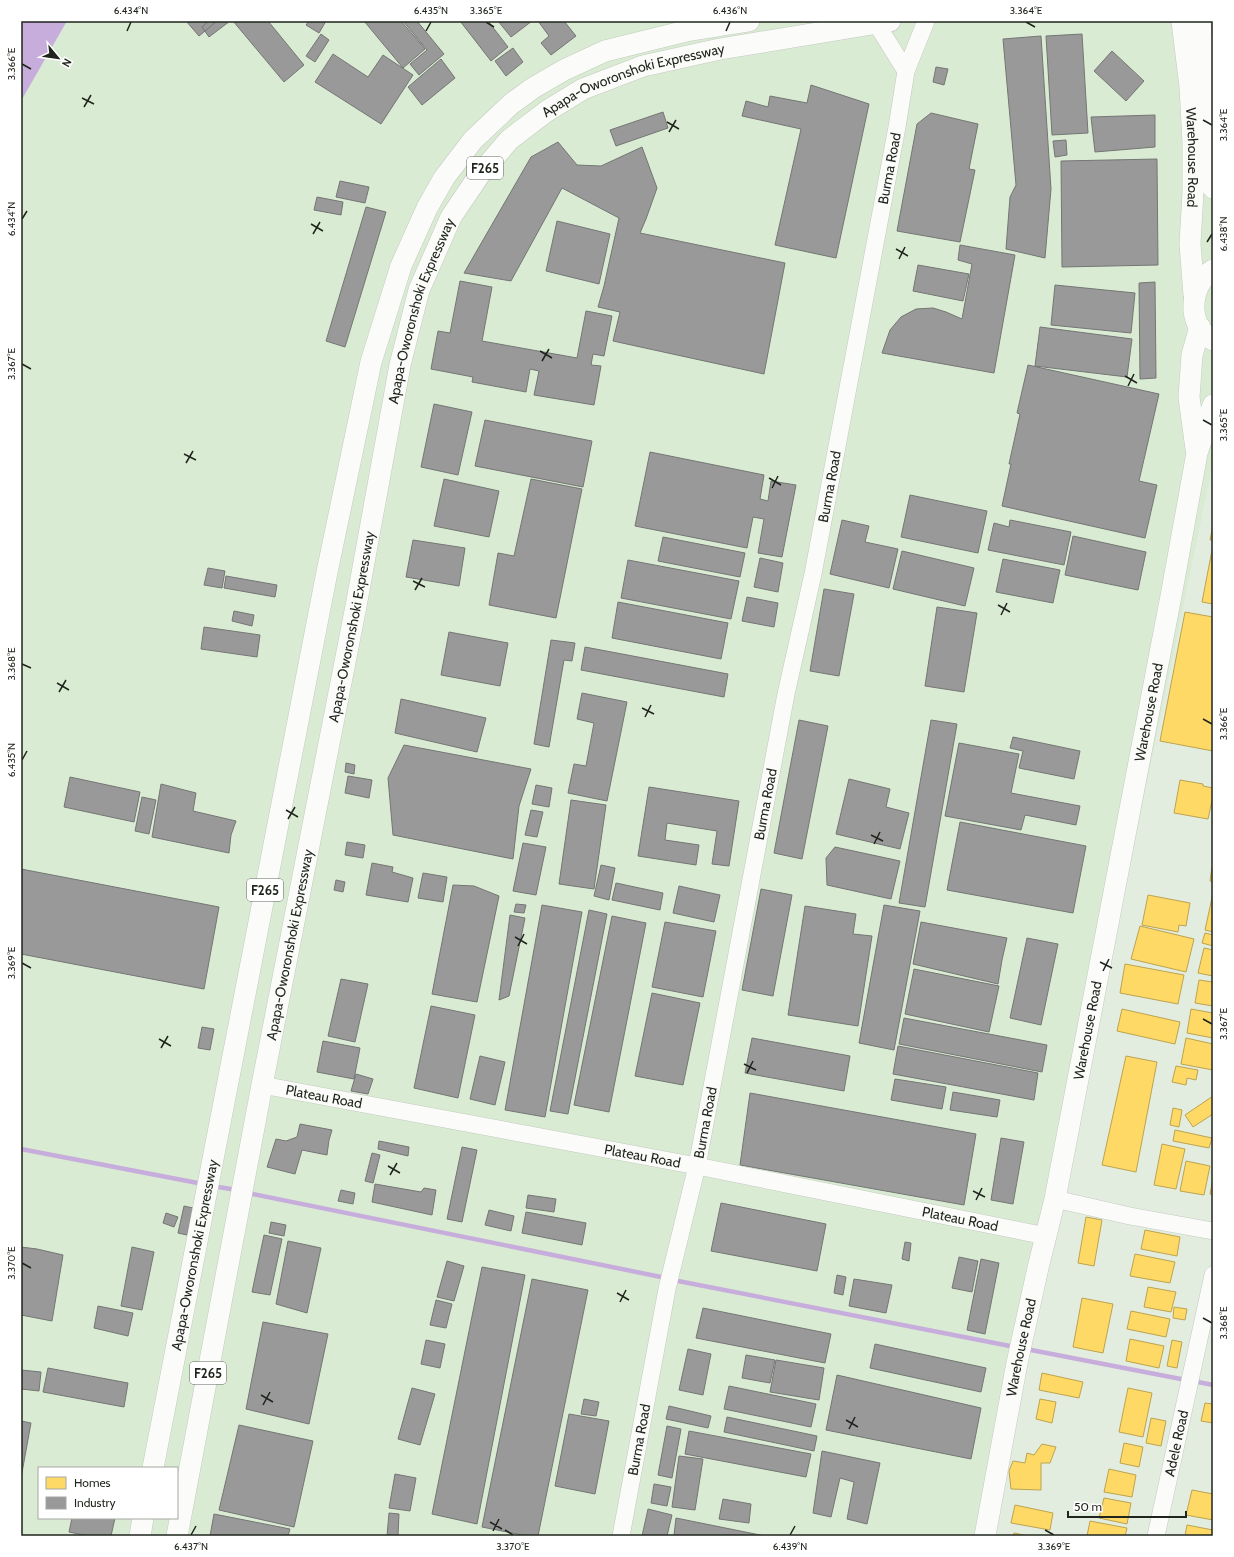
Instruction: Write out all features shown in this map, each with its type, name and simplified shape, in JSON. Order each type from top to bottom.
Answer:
[{"type":"main road","name":"Apapa-Oworonshoki Expressway","points":[[153,1467],[322,598],[370,362],[401,266],[427,208],[444,178],[473,140],[511,104],[533,88],[564,70],[605,51],[686,31],[748,21]]},
{"type":"main road","name":"Warehouse Road","points":[[1182,21],[1190,87],[1193,143],[1193,192],[1190,244],[1194,311],[1206,333],[1192,355],[1188,397],[1197,453]]},
{"type":"main road","name":"Warehouse Road","points":[[1200,21],[1213,188]]},
{"type":"main road","name":"Apapa-Oworonshoki Expressway","points":[[177,1536],[262,1085],[358,596],[400,365],[419,290],[451,217],[480,174],[509,140],[547,111],[582,89],[643,66],[720,49],[883,22]]},
{"type":"main road","points":[[1194,295],[1200,283],[1208,273],[1213,270]]},
{"type":"main road","name":"Warehouse Road","points":[[985,1536],[1017,1363],[1055,1199],[1172,596],[1197,453],[1213,405]]},
{"type":"main road","points":[[140,1536],[143,1519]]},
{"type":"street","name":"Burma Road","points":[[620,1536],[667,1289],[697,1166],[790,670],[812,574],[894,143],[906,71],[926,21]]},
{"type":"street","points":[[883,22],[906,71]]},
{"type":"street","name":"Plateau Road","points":[[262,1085],[697,1166],[1046,1236]]},
{"type":"street","points":[[1055,1199],[1130,1216],[1213,1231]]},
{"type":"street","name":"Adele Road","points":[[1156,1536],[1213,1275]]},
{"type":"shaded area","points":[[21,21],[67,21],[21,101]]},
{"type":"shaded area","points":[[67,21],[1213,21],[1213,463],[1037,1317],[994,1536],[21,1536],[21,101]]},
{"type":"building: Homes","points":[[1213,526],[1213,540],[1210,540]]},
{"type":"building: Homes","points":[[1213,545],[1213,604],[1202,602]]},
{"type":"building: Homes","points":[[1185,612],[1213,617],[1213,751],[1160,741]]},
{"type":"building: Homes","points":[[1180,780],[1203,784],[1203,786],[1213,788],[1213,796],[1208,819],[1174,813]]},
{"type":"building: Homes","points":[[1213,867],[1213,882],[1210,881]]},
{"type":"building: Homes","points":[[1213,893],[1213,932],[1205,930]]},
{"type":"building: Homes","points":[[1148,895],[1190,903],[1186,926],[1179,925],[1178,932],[1142,925]]},
{"type":"building: Homes","points":[[1140,926],[1194,939],[1186,972],[1131,959]]},
{"type":"building: Homes","points":[[1205,933],[1213,935],[1213,946],[1202,943]]},
{"type":"building: Homes","points":[[1204,948],[1213,950],[1213,976],[1198,973]]},
{"type":"building: Homes","points":[[1125,964],[1184,975],[1178,1004],[1120,993]]},
{"type":"building: Homes","points":[[1199,980],[1213,982],[1213,1006],[1195,1003]]},
{"type":"building: Homes","points":[[1122,1009],[1180,1022],[1175,1044],[1117,1031]]},
{"type":"building: Homes","points":[[1191,1009],[1213,1013],[1213,1038],[1187,1033]]},
{"type":"building: Homes","points":[[1186,1038],[1213,1044],[1213,1070],[1181,1064]]},
{"type":"building: Homes","points":[[1126,1056],[1157,1062],[1136,1172],[1102,1165]]},
{"type":"building: Homes","points":[[1176,1066],[1198,1070],[1196,1080],[1187,1078],[1186,1085],[1172,1082]]},
{"type":"building: Homes","points":[[1213,1096],[1213,1114],[1193,1127],[1185,1115]]},
{"type":"building: Homes","points":[[1173,1108],[1182,1110],[1179,1127],[1170,1125]]},
{"type":"building: Homes","points":[[1175,1130],[1212,1138],[1209,1148],[1173,1141]]},
{"type":"building: Homes","points":[[1162,1144],[1185,1149],[1176,1189],[1154,1185]]},
{"type":"building: Homes","points":[[1186,1161],[1210,1166],[1204,1195],[1180,1191]]},
{"type":"building: Homes","points":[[1213,1179],[1213,1195],[1210,1194]]},
{"type":"building: Homes","points":[[1086,1217],[1102,1220],[1094,1266],[1078,1263]]},
{"type":"building: Homes","points":[[1145,1230],[1180,1237],[1177,1256],[1141,1249]]},
{"type":"building: Homes","points":[[1135,1254],[1175,1262],[1170,1283],[1130,1276]]},
{"type":"building: Homes","points":[[1148,1287],[1176,1292],[1171,1312],[1144,1307]]},
{"type":"building: Homes","points":[[1082,1298],[1113,1304],[1103,1353],[1073,1347]]},
{"type":"building: Homes","points":[[1174,1307],[1187,1309],[1185,1320],[1173,1318]]},
{"type":"building: Homes","points":[[1131,1311],[1170,1319],[1166,1337],[1127,1329]]},
{"type":"building: Homes","points":[[1130,1339],[1164,1346],[1159,1368],[1126,1361]]},
{"type":"building: Homes","points":[[1172,1340],[1182,1342],[1177,1368],[1167,1366]]},
{"type":"building: Homes","points":[[1042,1373],[1083,1382],[1079,1398],[1039,1390]]},
{"type":"building: Homes","points":[[1128,1388],[1152,1393],[1143,1437],[1119,1432]]},
{"type":"building: Homes","points":[[1040,1399],[1056,1402],[1052,1423],[1036,1419]]},
{"type":"building: Homes","points":[[1205,1403],[1213,1404],[1213,1423],[1201,1421]]},
{"type":"building: Homes","points":[[1151,1418],[1166,1421],[1161,1446],[1146,1443]]},
{"type":"building: Homes","points":[[1124,1443],[1143,1447],[1139,1467],[1120,1463]]},
{"type":"building: Homes","points":[[1042,1444],[1056,1447],[1050,1463],[1041,1463],[1041,1490],[1011,1489],[1009,1471],[1013,1461],[1025,1463],[1027,1453],[1034,1455]]},
{"type":"building: Homes","points":[[1109,1469],[1136,1475],[1132,1497],[1104,1492]]},
{"type":"building: Homes","points":[[1192,1490],[1213,1494],[1213,1520],[1186,1515]]},
{"type":"building: Homes","points":[[1104,1498],[1131,1503],[1127,1524],[1099,1518]]},
{"type":"building: Homes","points":[[1015,1505],[1053,1513],[1050,1530],[1011,1523]]},
{"type":"building: Homes","points":[[1090,1521],[1127,1528],[1125,1536],[1087,1536]]},
{"type":"building: Homes","points":[[1187,1525],[1213,1530],[1213,1536],[1185,1536]]},
{"type":"building: Homes","points":[[1014,1533],[1029,1536],[1013,1536]]},
{"type":"building: Industry","points":[[186,21],[217,21],[199,36]]},
{"type":"building: Industry","points":[[209,21],[230,21],[209,37],[202,27]]},
{"type":"building: Industry","points":[[233,21],[268,21],[304,65],[284,82]]},
{"type":"building: Industry","points":[[309,21],[326,21],[319,33],[306,25]]},
{"type":"building: Industry","points":[[364,21],[401,21],[425,49],[403,68]]},
{"type":"building: Industry","points":[[403,21],[417,21],[444,54],[419,75],[410,64],[427,50]]},
{"type":"building: Industry","points":[[460,21],[488,21],[508,47],[491,61]]},
{"type":"building: Industry","points":[[498,21],[532,21],[511,37]]},
{"type":"building: Industry","points":[[538,21],[564,21],[576,36],[551,55],[541,43],[549,36]]},
{"type":"building: Industry","points":[[321,34],[329,40],[315,62],[306,56]]},
{"type":"building: Industry","points":[[1082,34],[1088,133],[1052,135],[1046,36]]},
{"type":"building: Industry","points":[[1041,36],[1051,189],[1045,258],[1006,249],[1010,197],[1016,185],[1003,39]]},
{"type":"building: Industry","points":[[513,48],[523,62],[506,76],[495,61]]},
{"type":"building: Industry","points":[[1112,51],[1144,81],[1126,101],[1094,71]]},
{"type":"building: Industry","points":[[333,54],[368,77],[383,55],[413,75],[381,124],[315,82]]},
{"type":"building: Industry","points":[[441,59],[455,78],[422,105],[408,87]]},
{"type":"building: Industry","points":[[936,67],[948,69],[944,85],[933,82]]},
{"type":"building: Industry","points":[[811,85],[869,104],[836,258],[775,245],[801,129],[742,116],[746,101],[768,107],[770,96],[807,103]]},
{"type":"building: Industry","points":[[663,112],[668,128],[616,146],[610,130]]},
{"type":"building: Industry","points":[[931,113],[978,124],[969,169],[975,170],[960,242],[897,231],[917,124]]},
{"type":"building: Industry","points":[[1155,115],[1155,147],[1095,152],[1091,117]]},
{"type":"building: Industry","points":[[1066,140],[1067,155],[1055,157],[1053,141]]},
{"type":"building: Industry","points":[[558,142],[577,165],[601,166],[642,147],[657,188],[640,233],[785,263],[764,374],[613,341],[620,312],[598,307],[619,218],[562,188],[511,281],[464,273],[531,157]]},
{"type":"building: Industry","points":[[1157,159],[1158,265],[1062,267],[1061,161]]},
{"type":"building: Industry","points":[[340,181],[369,187],[365,203],[336,197]]},
{"type":"building: Industry","points":[[317,197],[343,202],[341,215],[314,210]]},
{"type":"building: Industry","points":[[366,207],[386,212],[345,347],[326,341]]},
{"type":"building: Industry","points":[[557,221],[610,234],[599,284],[546,271]]},
{"type":"building: Industry","points":[[960,245],[1015,255],[994,373],[882,353],[890,330],[901,317],[916,309],[933,308],[962,319],[972,264],[958,260]]},
{"type":"building: Industry","points":[[918,265],[969,274],[963,301],[913,291]]},
{"type":"building: Industry","points":[[460,281],[492,287],[482,341],[577,358],[586,311],[612,316],[604,356],[593,354],[591,365],[601,366],[594,405],[534,395],[539,371],[530,369],[526,392],[472,382],[473,377],[431,369],[438,331],[450,333]]},
{"type":"building: Industry","points":[[1155,282],[1156,378],[1140,379],[1139,283]]},
{"type":"building: Industry","points":[[1055,285],[1135,293],[1131,333],[1051,325]]},
{"type":"building: Industry","points":[[1040,327],[1132,339],[1127,377],[1035,366]]},
{"type":"building: Industry","points":[[1028,365],[1159,394],[1139,481],[1157,485],[1145,538],[1002,506],[1020,414],[1017,413]]},
{"type":"building: Industry","points":[[434,404],[472,412],[458,475],[421,467]]},
{"type":"building: Industry","points":[[485,420],[592,441],[583,487],[475,466]]},
{"type":"building: Industry","points":[[650,452],[764,475],[760,499],[768,501],[771,481],[796,485],[782,557],[758,553],[764,519],[753,517],[747,548],[635,526]]},
{"type":"building: Industry","points":[[444,479],[499,491],[489,537],[434,526]]},
{"type":"building: Industry","points":[[531,479],[582,489],[556,618],[489,605],[498,553],[514,556]]},
{"type":"building: Industry","points":[[910,495],[987,511],[978,553],[901,537]]},
{"type":"building: Industry","points":[[842,520],[869,526],[865,542],[898,549],[889,588],[830,574]]},
{"type":"building: Industry","points":[[1010,520],[1071,532],[1064,565],[988,550],[994,523],[1009,527]]},
{"type":"building: Industry","points":[[1073,536],[1146,552],[1138,590],[1065,575]]},
{"type":"building: Industry","points":[[663,537],[745,553],[740,577],[658,561]]},
{"type":"building: Industry","points":[[413,540],[465,548],[459,586],[406,577]]},
{"type":"building: Industry","points":[[902,551],[974,568],[965,606],[893,589]]},
{"type":"building: Industry","points":[[760,558],[783,563],[778,592],[754,587]]},
{"type":"building: Industry","points":[[1003,559],[1060,570],[1053,603],[996,592]]},
{"type":"building: Industry","points":[[628,560],[739,581],[731,619],[621,598]]},
{"type":"building: Industry","points":[[208,568],[225,571],[222,588],[204,585]]},
{"type":"building: Industry","points":[[226,576],[277,585],[275,597],[224,588]]},
{"type":"building: Industry","points":[[824,589],[854,594],[839,676],[810,671]]},
{"type":"building: Industry","points":[[747,597],[778,603],[774,627],[742,621]]},
{"type":"building: Industry","points":[[618,602],[728,623],[721,659],[612,638]]},
{"type":"building: Industry","points":[[937,607],[977,613],[964,692],[925,686]]},
{"type":"building: Industry","points":[[234,611],[254,615],[252,626],[232,621]]},
{"type":"building: Industry","points":[[204,627],[260,635],[257,657],[201,649]]},
{"type":"building: Industry","points":[[449,632],[508,643],[500,686],[441,675]]},
{"type":"building: Industry","points":[[551,640],[575,643],[572,661],[564,660],[549,747],[534,744]]},
{"type":"building: Industry","points":[[585,647],[728,674],[724,697],[581,670]]},
{"type":"building: Industry","points":[[582,693],[627,702],[607,801],[568,793],[574,764],[586,766],[594,723],[577,719]]},
{"type":"building: Industry","points":[[401,699],[486,718],[477,752],[395,733]]},
{"type":"building: Industry","points":[[799,720],[828,726],[802,859],[774,853]]},
{"type":"building: Industry","points":[[931,720],[957,724],[925,907],[899,903]]},
{"type":"building: Industry","points":[[1013,737],[1080,751],[1074,779],[1019,768],[1023,751],[1010,748]]},
{"type":"building: Industry","points":[[959,743],[1019,754],[1011,793],[1080,806],[1076,825],[1025,815],[1021,830],[945,816]]},
{"type":"building: Industry","points":[[404,745],[531,769],[519,806],[513,859],[393,835],[388,778]]},
{"type":"building: Industry","points":[[346,763],[355,765],[354,774],[345,772]]},
{"type":"building: Industry","points":[[348,776],[372,780],[369,798],[345,793]]},
{"type":"building: Industry","points":[[70,777],[140,792],[134,822],[64,807]]},
{"type":"building: Industry","points":[[849,779],[890,789],[886,807],[909,813],[900,849],[836,834]]},
{"type":"building: Industry","points":[[161,784],[196,793],[193,811],[236,821],[231,835],[229,853],[152,837]]},
{"type":"building: Industry","points":[[536,785],[552,788],[549,807],[532,804]]},
{"type":"building: Industry","points":[[649,787],[739,801],[729,866],[712,864],[717,831],[667,823],[665,840],[699,845],[696,865],[638,856]]},
{"type":"building: Industry","points":[[142,797],[156,800],[149,834],[135,831]]},
{"type":"building: Industry","points":[[571,800],[606,805],[594,889],[559,884]]},
{"type":"building: Industry","points":[[531,810],[543,812],[537,837],[525,835]]},
{"type":"building: Industry","points":[[960,822],[1086,846],[1073,913],[947,890]]},
{"type":"building: Industry","points":[[347,842],[365,845],[363,858],[345,855]]},
{"type":"building: Industry","points":[[523,843],[546,847],[536,895],[513,891]]},
{"type":"building: Industry","points":[[835,847],[900,861],[891,899],[827,885],[826,858]]},
{"type":"building: Industry","points":[[372,863],[393,867],[392,872],[413,878],[408,902],[366,895]]},
{"type":"building: Industry","points":[[601,865],[615,868],[609,900],[594,896]]},
{"type":"building: Industry","points":[[21,869],[219,907],[204,989],[21,954]]},
{"type":"building: Industry","points":[[423,873],[447,877],[443,902],[418,898]]},
{"type":"building: Industry","points":[[336,880],[345,882],[343,892],[334,890]]},
{"type":"building: Industry","points":[[616,883],[663,893],[660,910],[612,900]]},
{"type":"building: Industry","points":[[453,885],[474,886],[499,896],[477,1002],[432,994]]},
{"type":"building: Industry","points":[[679,886],[720,895],[714,922],[673,913]]},
{"type":"building: Industry","points":[[761,889],[792,895],[773,996],[742,990]]},
{"type":"building: Industry","points":[[516,904],[526,905],[524,913],[514,912]]},
{"type":"building: Industry","points":[[542,905],[582,912],[545,1117],[505,1110]]},
{"type":"building: Industry","points":[[884,905],[920,911],[894,1050],[859,1043]]},
{"type":"building: Industry","points":[[805,906],[856,914],[853,934],[872,936],[858,1026],[788,1015]]},
{"type":"building: Industry","points":[[589,910],[607,914],[568,1114],[550,1111]]},
{"type":"building: Industry","points":[[510,915],[525,918],[509,996],[499,1000]]},
{"type":"building: Industry","points":[[612,916],[646,923],[609,1112],[574,1105]]},
{"type":"building: Industry","points":[[665,922],[716,931],[703,997],[652,987]]},
{"type":"building: Industry","points":[[921,922],[1007,938],[998,984],[913,964]]},
{"type":"building: Industry","points":[[1027,938],[1058,944],[1041,1025],[1010,1018]]},
{"type":"building: Industry","points":[[914,969],[999,986],[989,1032],[905,1014]]},
{"type":"building: Industry","points":[[341,979],[368,984],[355,1042],[328,1036]]},
{"type":"building: Industry","points":[[652,993],[700,1003],[683,1085],[635,1076]]},
{"type":"building: Industry","points":[[431,1006],[475,1015],[458,1098],[414,1088]]},
{"type":"building: Industry","points":[[904,1018],[1047,1045],[1042,1072],[899,1044]]},
{"type":"building: Industry","points":[[202,1027],[214,1029],[210,1050],[198,1048]]},
{"type":"building: Industry","points":[[752,1038],[850,1056],[844,1091],[745,1073]]},
{"type":"building: Industry","points":[[323,1041],[360,1048],[354,1079],[317,1072]]},
{"type":"building: Industry","points":[[898,1046],[1038,1073],[1034,1100],[893,1074]]},
{"type":"building: Industry","points":[[480,1056],[505,1062],[495,1105],[470,1099]]},
{"type":"building: Industry","points":[[356,1074],[373,1079],[368,1094],[351,1091]]},
{"type":"building: Industry","points":[[895,1079],[946,1087],[942,1109],[891,1100]]},
{"type":"building: Industry","points":[[953,1092],[1000,1100],[997,1117],[950,1110]]},
{"type":"building: Industry","points":[[750,1093],[976,1134],[964,1205],[740,1165]]},
{"type":"building: Industry","points":[[300,1124],[332,1130],[327,1155],[302,1150],[295,1174],[267,1167],[276,1139],[286,1141],[297,1137]]},
{"type":"building: Industry","points":[[1001,1138],[1024,1142],[1013,1204],[991,1200]]},
{"type":"building: Industry","points":[[379,1141],[409,1147],[408,1156],[378,1149]]},
{"type":"building: Industry","points":[[462,1147],[477,1150],[462,1222],[447,1219]]},
{"type":"building: Industry","points":[[372,1153],[380,1155],[373,1183],[365,1181]]},
{"type":"building: Industry","points":[[375,1184],[421,1192],[424,1188],[436,1190],[432,1215],[372,1202]]},
{"type":"building: Industry","points":[[341,1190],[355,1193],[353,1204],[338,1201]]},
{"type":"building: Industry","points":[[528,1195],[556,1199],[554,1212],[526,1208]]},
{"type":"building: Industry","points":[[721,1203],[826,1224],[817,1271],[711,1251]]},
{"type":"building: Industry","points":[[184,1206],[193,1208],[187,1235],[178,1233]]},
{"type":"building: Industry","points":[[489,1210],[514,1216],[511,1231],[485,1225]]},
{"type":"building: Industry","points":[[526,1212],[586,1223],[582,1245],[522,1233]]},
{"type":"building: Industry","points":[[166,1213],[178,1217],[174,1227],[163,1223]]},
{"type":"building: Industry","points":[[271,1222],[286,1225],[284,1236],[269,1233]]},
{"type":"building: Industry","points":[[264,1235],[282,1239],[270,1295],[252,1292]]},
{"type":"building: Industry","points":[[288,1241],[321,1248],[307,1313],[276,1304]]},
{"type":"building: Industry","points":[[905,1242],[911,1243],[909,1261],[902,1259]]},
{"type":"building: Industry","points":[[21,1247],[63,1255],[52,1321],[21,1315]]},
{"type":"building: Industry","points":[[132,1247],[154,1252],[142,1310],[121,1306]]},
{"type":"building: Industry","points":[[959,1257],[978,1261],[972,1292],[952,1288]]},
{"type":"building: Industry","points":[[981,1259],[999,1263],[985,1334],[967,1330]]},
{"type":"building: Industry","points":[[447,1261],[464,1266],[454,1301],[437,1297]]},
{"type":"building: Industry","points":[[482,1267],[525,1275],[477,1524],[432,1514]]},
{"type":"building: Industry","points":[[837,1275],[846,1277],[843,1295],[834,1293]]},
{"type":"building: Industry","points":[[532,1279],[588,1290],[538,1536],[527,1536],[482,1527]]},
{"type":"building: Industry","points":[[854,1279],[892,1285],[886,1313],[849,1306]]},
{"type":"building: Industry","points":[[436,1300],[452,1304],[446,1328],[430,1325]]},
{"type":"building: Industry","points":[[98,1306],[133,1313],[128,1336],[94,1328]]},
{"type":"building: Industry","points":[[703,1308],[831,1334],[825,1363],[696,1338]]},
{"type":"building: Industry","points":[[263,1322],[328,1334],[309,1424],[246,1409]]},
{"type":"building: Industry","points":[[426,1340],[445,1344],[440,1368],[421,1364]]},
{"type":"building: Industry","points":[[875,1344],[986,1368],[981,1392],[870,1368]]},
{"type":"building: Industry","points":[[688,1349],[711,1354],[703,1395],[679,1390]]},
{"type":"building: Industry","points":[[746,1355],[775,1360],[770,1383],[742,1378]]},
{"type":"building: Industry","points":[[776,1360],[824,1368],[819,1400],[770,1392]]},
{"type":"building: Industry","points":[[48,1368],[128,1383],[124,1407],[43,1392]]},
{"type":"building: Industry","points":[[21,1370],[41,1372],[39,1391],[21,1389]]},
{"type":"building: Industry","points":[[837,1375],[981,1408],[971,1459],[826,1430]]},
{"type":"building: Industry","points":[[729,1386],[816,1404],[811,1427],[724,1409]]},
{"type":"building: Industry","points":[[412,1388],[435,1394],[420,1445],[398,1439]]},
{"type":"building: Industry","points":[[584,1399],[599,1402],[596,1416],[581,1414]]},
{"type":"building: Industry","points":[[669,1406],[711,1416],[708,1428],[666,1419]]},
{"type":"building: Industry","points":[[569,1414],[609,1421],[595,1494],[555,1486]]},
{"type":"building: Industry","points":[[727,1417],[817,1436],[814,1451],[724,1432]]},
{"type":"building: Industry","points":[[21,1421],[31,1423],[21,1478]]},
{"type":"building: Industry","points":[[239,1425],[313,1441],[294,1527],[219,1510]]},
{"type":"building: Industry","points":[[667,1426],[681,1429],[672,1478],[658,1475]]},
{"type":"building: Industry","points":[[689,1431],[811,1454],[806,1477],[685,1454]]},
{"type":"building: Industry","points":[[822,1451],[880,1463],[867,1524],[847,1519],[854,1482],[840,1478],[831,1517],[813,1513]]},
{"type":"building: Industry","points":[[679,1456],[703,1459],[695,1510],[672,1507]]},
{"type":"building: Industry","points":[[395,1474],[416,1478],[410,1511],[389,1508]]},
{"type":"building: Industry","points":[[654,1484],[671,1487],[667,1506],[651,1503]]},
{"type":"building: Industry","points":[[723,1499],[751,1504],[749,1523],[719,1519]]},
{"type":"building: Industry","points":[[648,1509],[672,1515],[667,1536],[642,1536]]},
{"type":"building: Industry","points":[[389,1513],[399,1514],[398,1536],[387,1536]]},
{"type":"building: Industry","points":[[214,1514],[290,1529],[288,1536],[210,1536]]},
{"type":"building: Industry","points":[[676,1518],[765,1536],[676,1536],[674,1535]]},
{"type":"building: Industry","points":[[72,1519],[115,1519],[111,1536],[88,1536],[69,1532]]},
{"type":"waterway","points":[[21,1149],[203,1184]]},
{"type":"waterway","points":[[212,1186],[237,1190]]},
{"type":"waterway","points":[[248,1193],[666,1278]]},
{"type":"waterway","points":[[673,1280],[1015,1347]]},
{"type":"waterway","points":[[1026,1349],[1186,1380]]},
{"type":"waterway","points":[[1193,1381],[1213,1385]]}]
